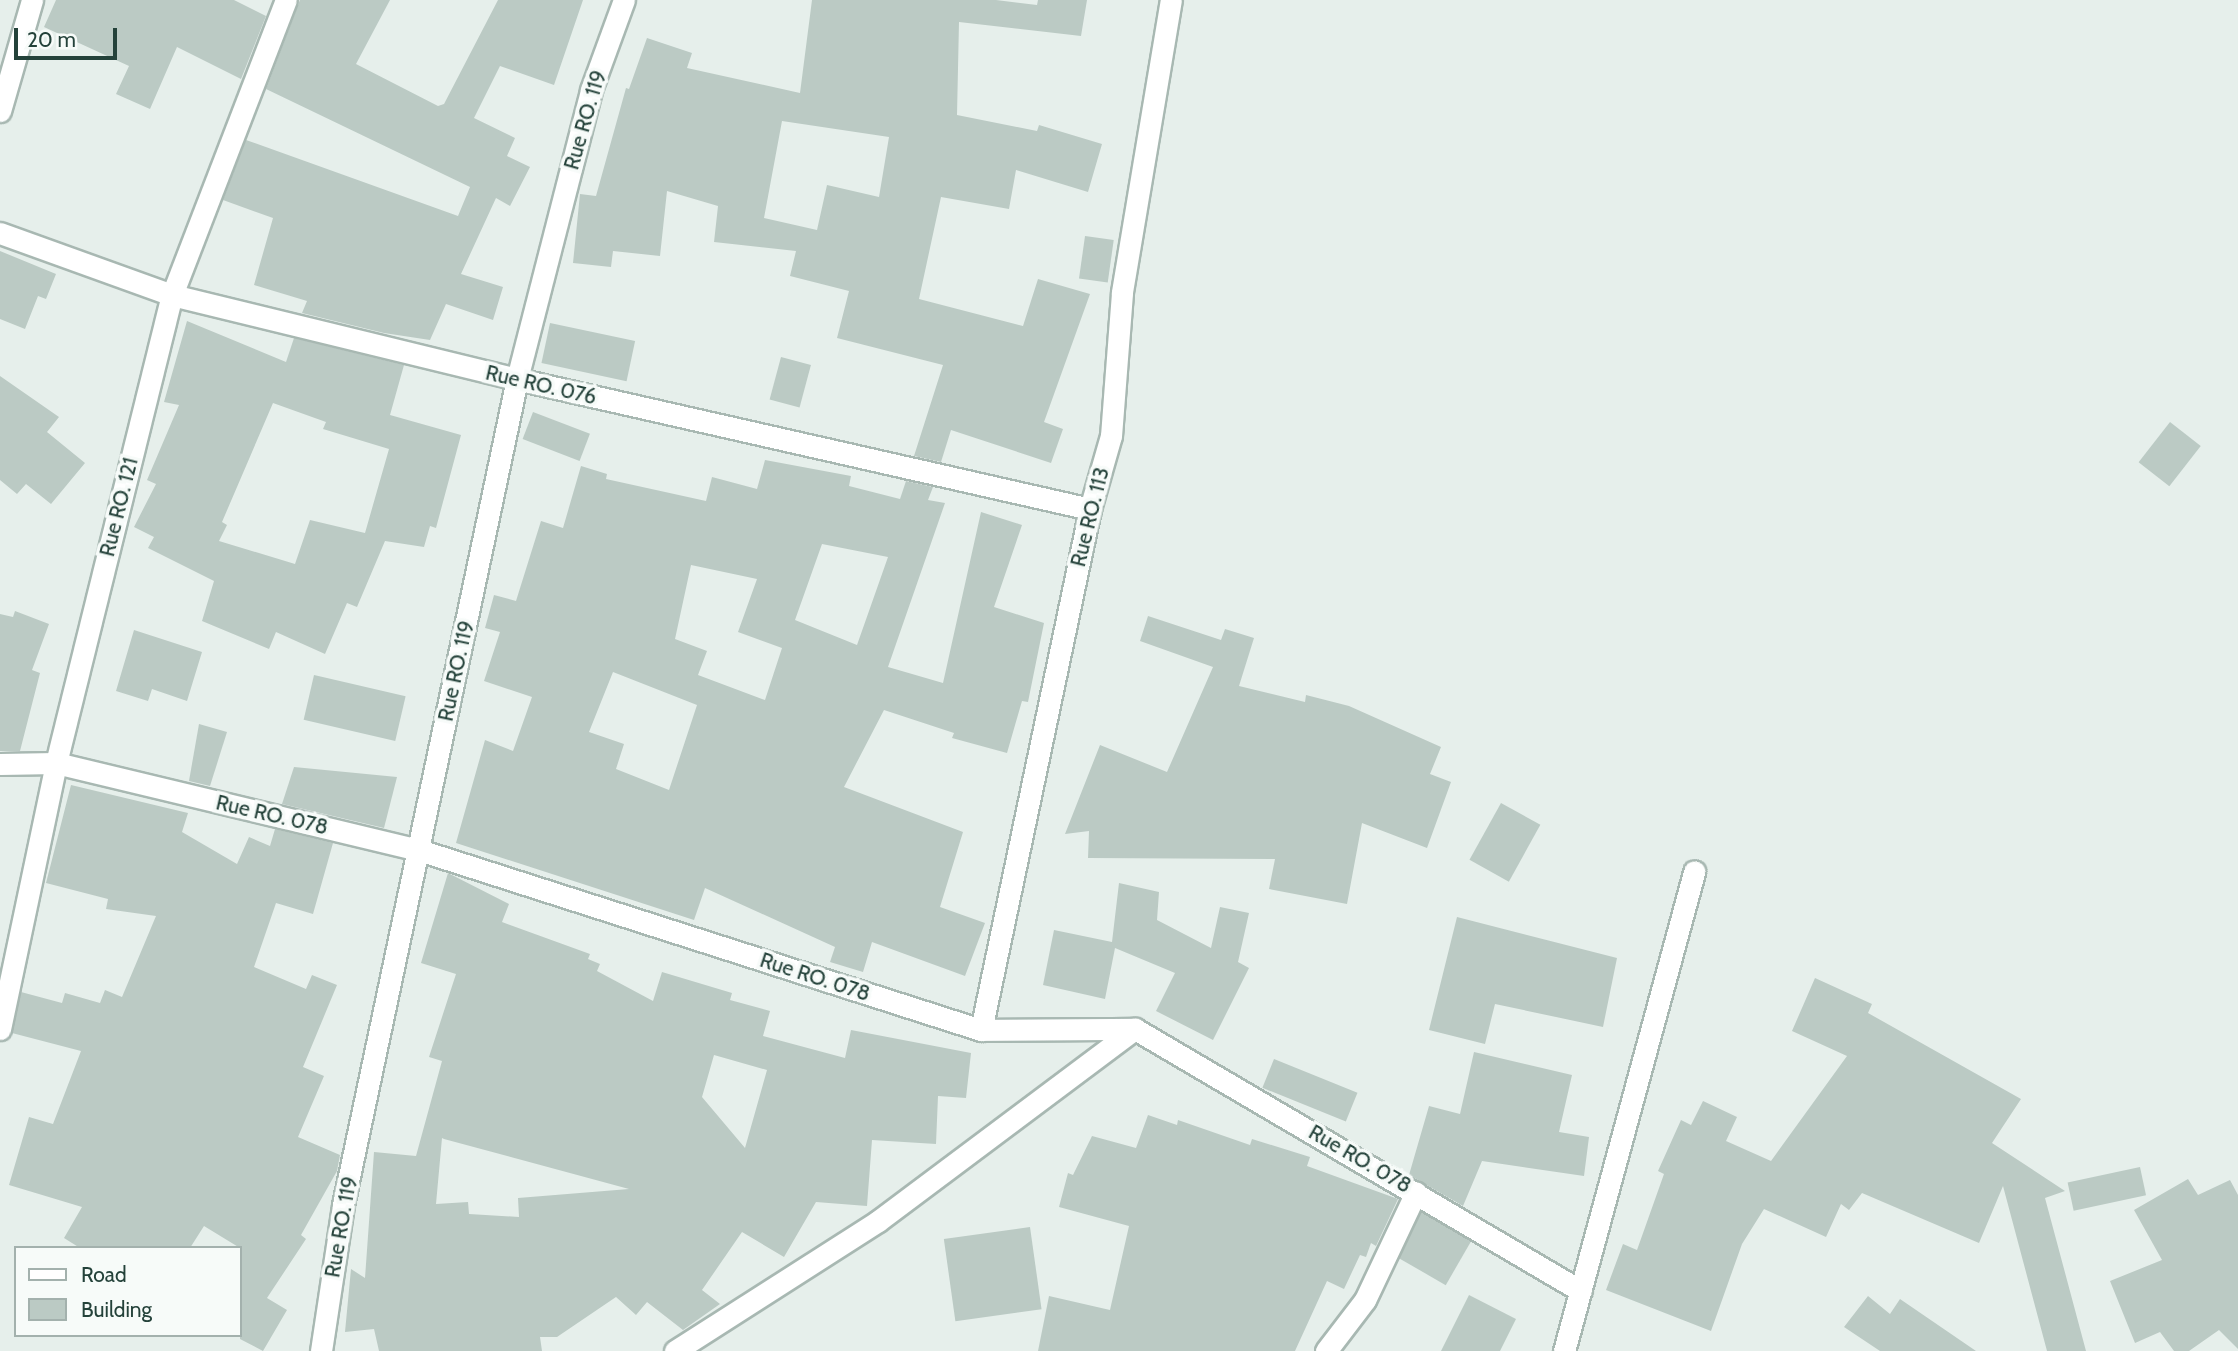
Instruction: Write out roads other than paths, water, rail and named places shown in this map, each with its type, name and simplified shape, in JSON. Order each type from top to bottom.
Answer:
[{"type":"street","points":[[0,111],[32,0]]},
{"type":"street","name":"Rue RO. 121","points":[[0,1029],[56,763],[172,295],[286,0]]},
{"type":"street","name":"Rue RO. 119","points":[[321,1351],[342,1205],[517,379],[591,90],[624,0]]},
{"type":"street","name":"Rue RO. 113","points":[[981,1030],[1090,509],[1111,436],[1122,292],[1171,0]]},
{"type":"street","name":"Rue RO. 076","points":[[0,233],[172,295],[517,379],[1090,509]]},
{"type":"street","name":"Rue RO. 078","points":[[0,764],[56,763],[419,850],[981,1030],[1135,1029],[1416,1192],[1581,1292]]},
{"type":"street","points":[[1564,1351],[1694,871]]},
{"type":"street","points":[[676,1351],[878,1222],[1135,1029]]},
{"type":"street","points":[[1326,1351],[1365,1300],[1416,1192]]}]
